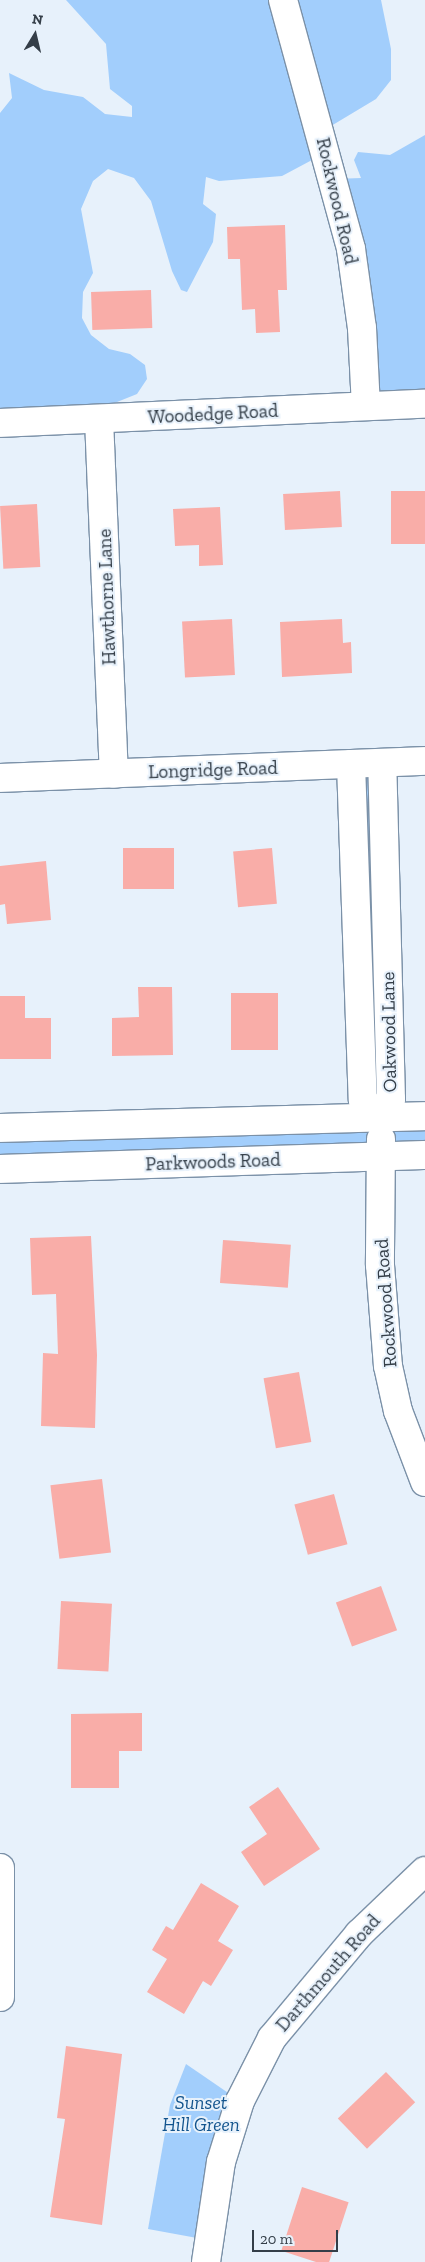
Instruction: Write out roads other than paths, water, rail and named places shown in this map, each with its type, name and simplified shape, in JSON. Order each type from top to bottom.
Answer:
[{"type":"street","name":"Rockwood Road","points":[[283,0],[350,249],[362,328],[366,406]]},
{"type":"street","name":"Woodedge Road","points":[[0,423],[425,404]]},
{"type":"street","name":"Hawthorne Lane","points":[[99,419],[114,774]]},
{"type":"street","name":"Longridge Road","points":[[0,778],[425,761]]},
{"type":"street","name":"Oakwood Lane","points":[[351,764],[362,1100],[380,1118],[391,1099],[382,763]]},
{"type":"street","name":"Parkwoods Road","points":[[0,1128],[425,1116]]},
{"type":"street","name":"Rockwood Road","points":[[380,1118],[382,1157],[380,1265],[388,1366],[398,1411],[425,1482]]},
{"type":"street","name":"Parkwoods Road","points":[[0,1169],[425,1155]]},
{"type":"street","points":[[0,1868],[0,1997]]},
{"type":"street","name":"Darthmouth Road","points":[[206,2262],[220,2162],[240,2101],[272,2038],[358,1934],[425,1871]]},
{"type":"park label","name":"Sunset Hill Green","points":[[201,2114]]}]
